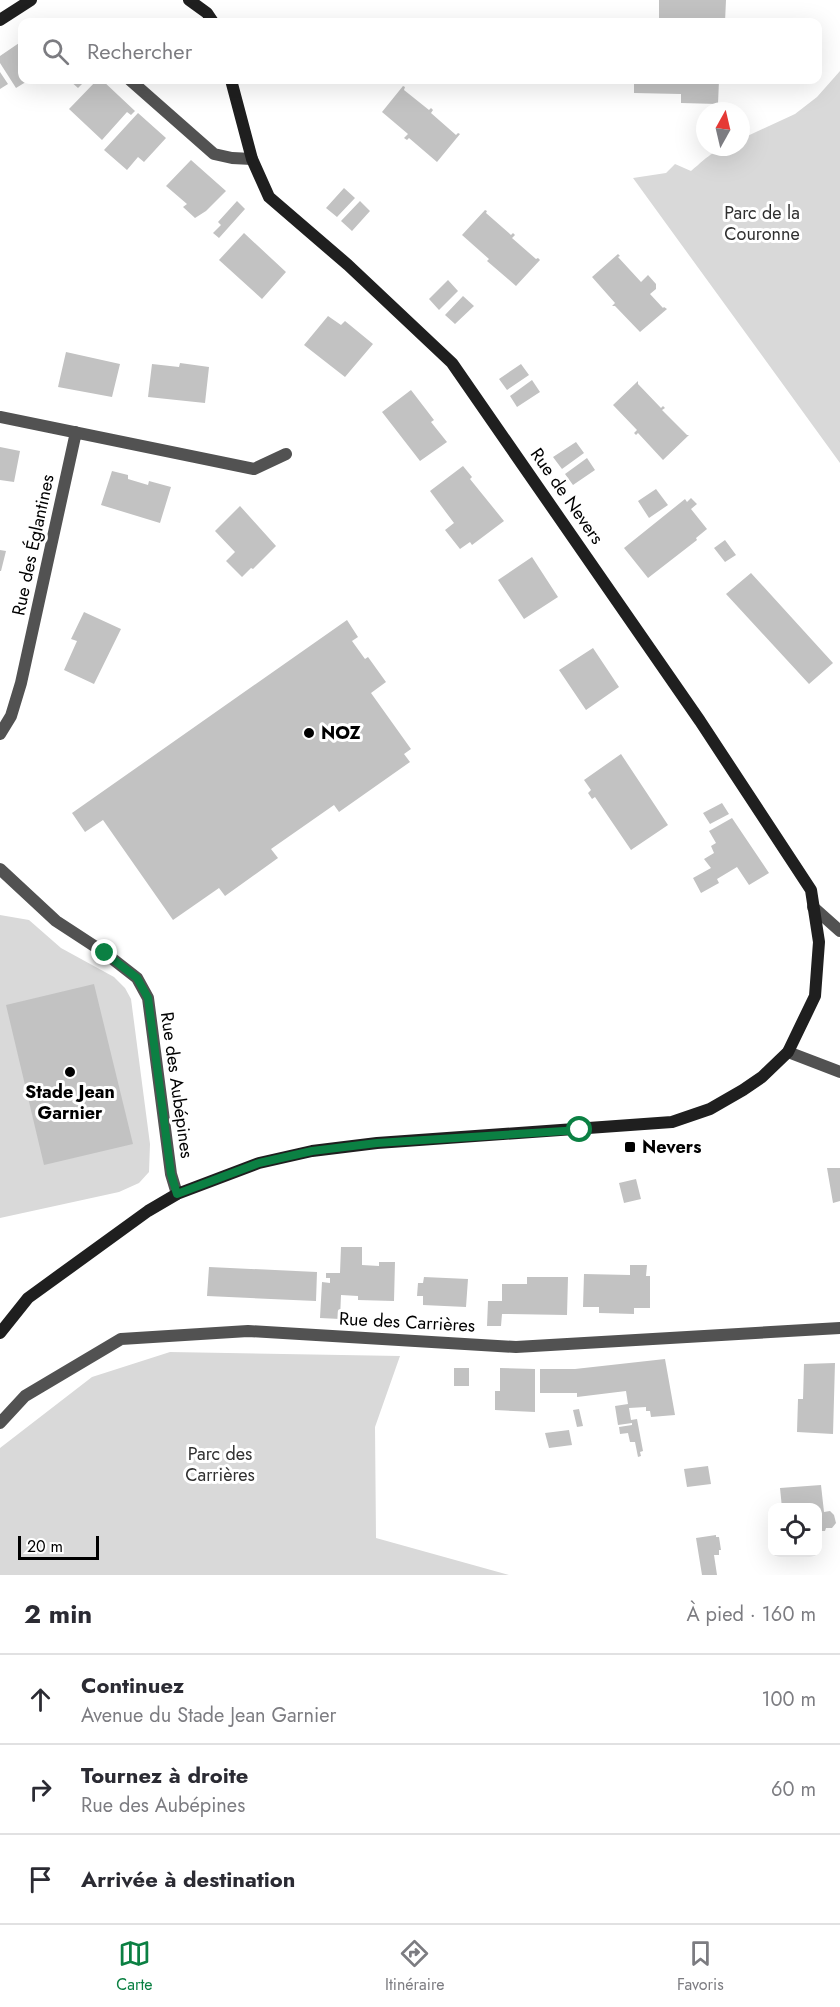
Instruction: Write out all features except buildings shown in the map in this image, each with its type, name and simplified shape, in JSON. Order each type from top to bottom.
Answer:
[{"type":"main road","points":[[0,20],[31,0]]},
{"type":"main road","points":[[189,0],[210,18]]},
{"type":"main road","name":"Rue de Nevers","points":[[232,84],[252,159],[269,197],[348,265],[453,363],[700,721],[811,890],[813,907]]},
{"type":"main road","points":[[0,1334],[28,1298],[148,1211],[177,1194],[259,1163],[312,1151],[377,1143],[672,1122],[710,1108],[762,1077],[788,1052],[815,996],[819,942],[813,907]]},
{"type":"street","points":[[135,84],[214,154],[252,159]]},
{"type":"street","points":[[0,417],[254,469],[286,454]]},
{"type":"street","name":"Rue des Églantines","points":[[0,734],[11,716],[21,683],[76,432]]},
{"type":"street","name":"Rue des Aubépines","points":[[0,869],[56,921],[105,953],[137,978],[148,998],[171,1174],[177,1194]]},
{"type":"street","points":[[813,907],[840,931]]},
{"type":"street","points":[[788,1052],[840,1072]]},
{"type":"street","name":"Rue des Carrières","points":[[0,1423],[25,1396],[121,1339],[248,1331],[516,1347],[840,1328]]},
{"type":"green space","name":"Parc de la Couronne","points":[[840,71],[840,463],[633,178],[666,173],[675,164],[691,171],[708,156],[750,156],[750,135],[795,114],[817,97]]},
{"type":"green space","name":"Stade Jean Garnier","points":[[0,915],[29,920],[61,948],[114,977],[125,988],[131,999],[150,1144],[149,1172],[139,1183],[119,1192],[0,1218]]},
{"type":"green space","name":"Parc des Carrières","points":[[170,1352],[400,1356],[375,1427],[376,1538],[509,1575],[0,1575],[0,1448],[92,1377]]},
{"type":"place","name":"NOZ","points":[[309,733]]},
{"type":"place","name":"Stade Jean Garnier","points":[[70,1072]]},
{"type":"place","name":"Nevers","points":[[630,1147]]},
{"type":"route","points":[[105,953],[137,978],[148,998],[171,1174],[177,1194],[259,1163],[312,1151],[377,1143],[580,1130]]}]
